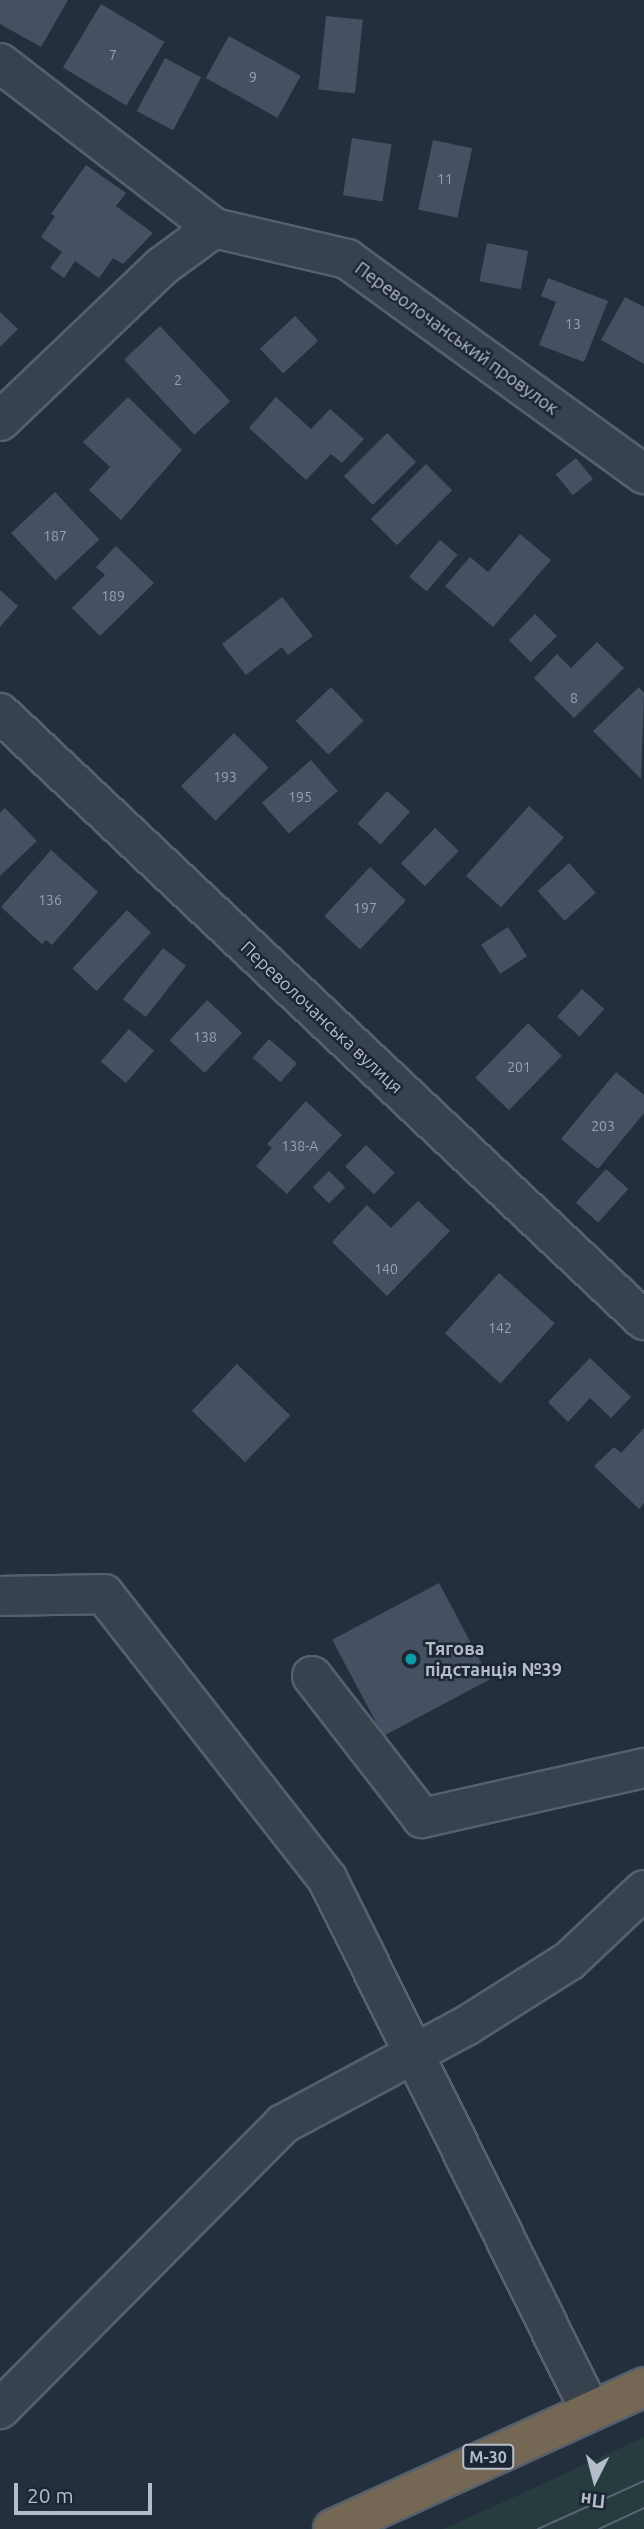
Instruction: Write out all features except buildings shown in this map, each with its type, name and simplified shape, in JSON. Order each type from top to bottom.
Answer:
[{"type":"highway","name":"М-30","points":[[333,2529],[644,2387]]},
{"type":"street","name":"Переволочанський провулок","points":[[0,63],[214,228],[347,259],[644,474]]},
{"type":"street","points":[[0,421],[161,267],[214,228]]},
{"type":"street","name":"Переволочанська вулиця","points":[[0,713],[644,1320]]},
{"type":"street","points":[[0,1597],[104,1594],[328,1880],[590,2410]]},
{"type":"street","points":[[312,1676],[422,1818],[644,1768]]},
{"type":"street","points":[[0,2409],[283,2124],[413,2052],[466,2026],[569,1961],[644,1891]]},
{"type":"green space","points":[[644,2437],[644,2529],[443,2529],[479,2513]]},
{"type":"tram line","points":[[538,2529],[644,2481]]},
{"type":"tram line","points":[[599,2529],[644,2508]]},
{"type":"place","name":"Тягова пiдстанцiя №39","points":[[411,1659]]}]
